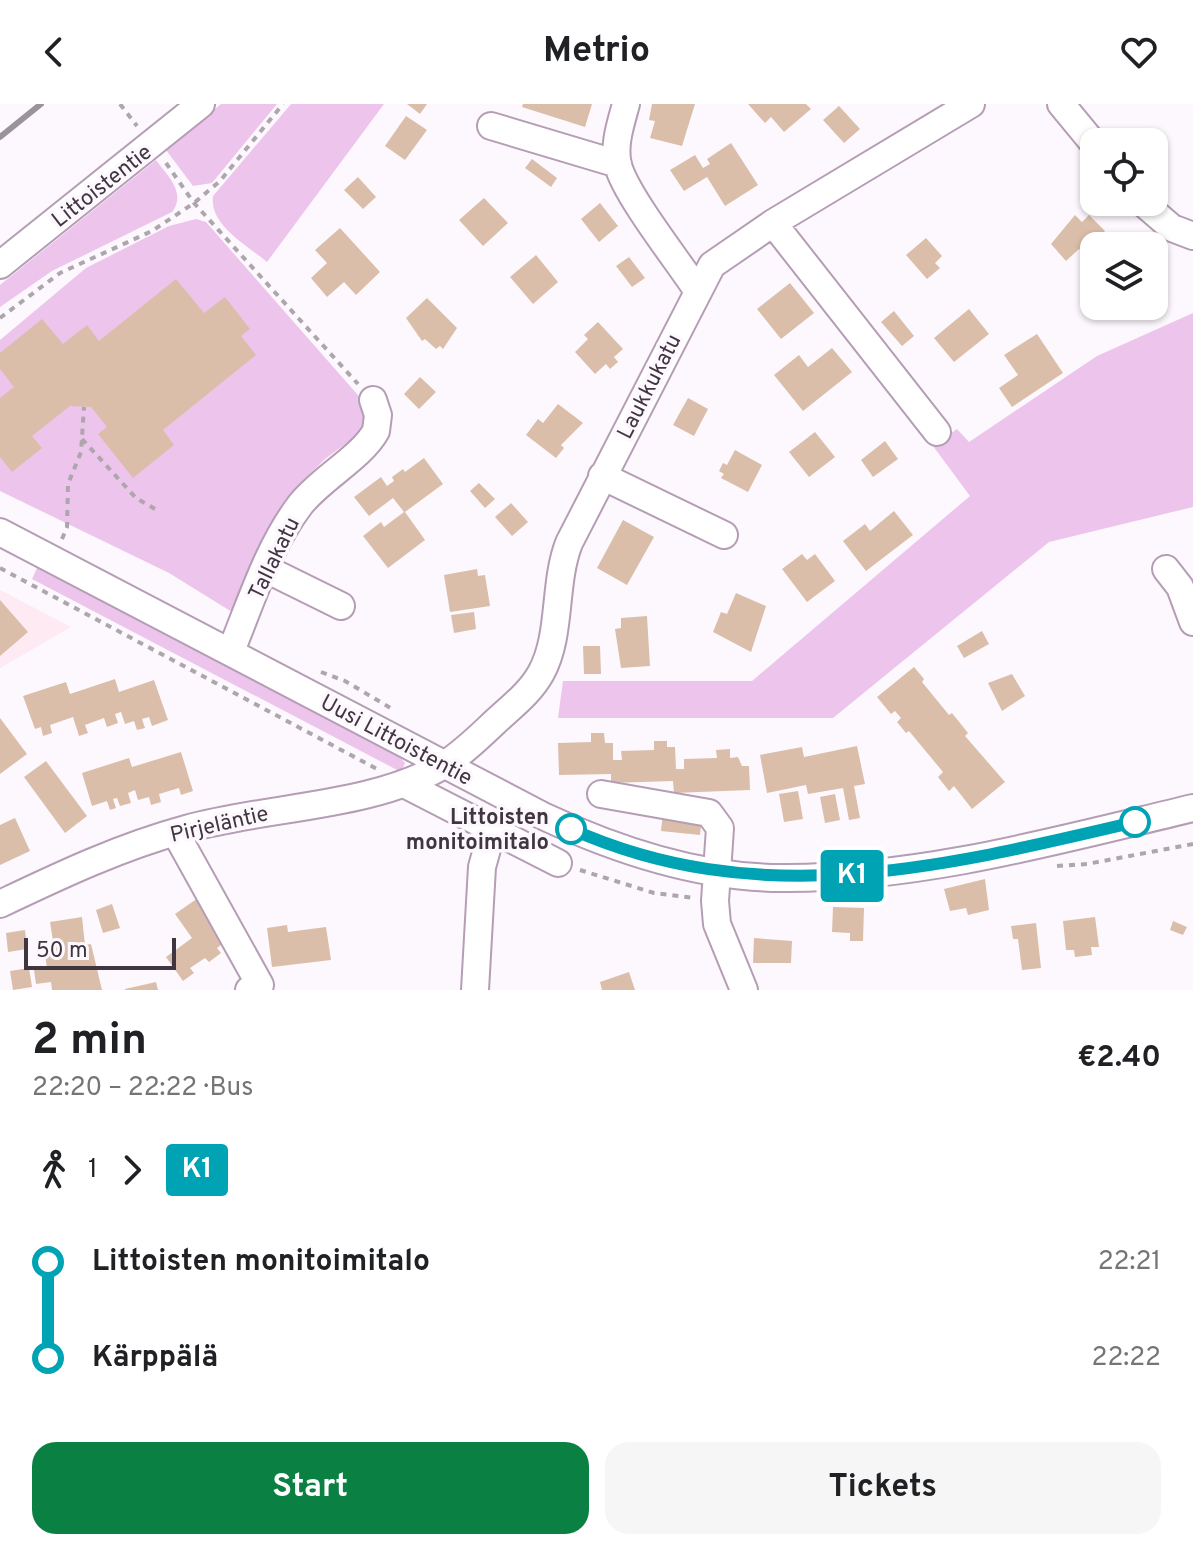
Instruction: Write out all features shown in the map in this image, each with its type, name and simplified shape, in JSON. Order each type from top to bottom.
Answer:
[{"type":"street","name":"Littoistentie","points":[[0,265],[201,104]]},
{"type":"street","points":[[626,104],[618,136],[618,164],[628,187],[697,290]]},
{"type":"street","name":"Laukkukatu","points":[[445,764],[522,697],[542,671],[563,557],[697,290],[722,256],[971,104]]},
{"type":"street","points":[[1061,104],[1081,128]]},
{"type":"street","points":[[491,126],[618,164]]},
{"type":"street","points":[[1158,216],[1172,228],[1193,236]]},
{"type":"street","points":[[773,223],[937,432]]},
{"type":"street","name":"Tallakatu","points":[[231,651],[266,569],[300,505],[332,471],[372,438],[378,415],[373,400]]},
{"type":"street","points":[[602,476],[724,535]]},
{"type":"street","name":"Uusi Littoistentie","points":[[3,541],[231,651],[591,838],[717,872],[779,878],[901,870],[1055,841],[1193,808]]},
{"type":"street","points":[[266,569],[341,606]]},
{"type":"street","points":[[1166,569],[1180,587],[1193,622]]},
{"type":"street","name":"Pirjeläntie","points":[[0,904],[91,860],[175,832],[404,784],[445,764]]},
{"type":"street","points":[[404,784],[558,863]]},
{"type":"street","points":[[601,794],[709,813],[720,828],[717,924],[744,990]]},
{"type":"street","points":[[475,990],[482,867],[492,831]]},
{"type":"street","points":[[175,832],[260,985],[249,990]]},
{"type":"path","points":[[120,104],[139,128]]},
{"type":"path","points":[[0,318],[60,273],[152,231],[194,203],[220,181],[283,104]]},
{"type":"path","points":[[166,163],[194,203],[373,400]]},
{"type":"path","points":[[51,540],[59,544],[67,527],[68,484],[78,466],[84,407]]},
{"type":"path","points":[[82,439],[136,498],[160,512]]},
{"type":"path","points":[[0,568],[222,683],[404,784]]},
{"type":"path","points":[[318,671],[345,681],[405,718]]},
{"type":"shaded area","points":[[221,104],[277,104],[212,183],[193,186],[166,150]]},
{"type":"shaded area","points":[[291,104],[384,104],[267,262],[223,225],[213,206],[213,196]]},
{"type":"shaded area","points":[[156,160],[176,191],[176,205],[172,212],[52,271],[0,307],[0,285]]},
{"type":"shaded area","points":[[196,219],[206,222],[364,402],[368,427],[325,459],[293,491],[232,612],[169,573],[0,491],[0,340],[86,268],[169,226]]},
{"type":"shaded area","points":[[1193,313],[1193,507],[1049,542],[833,718],[558,718],[563,681],[752,681],[970,496],[933,446],[957,429],[969,442],[1097,356]]},
{"type":"shaded area","points":[[37,568],[398,755],[405,763],[401,772],[32,579]]},
{"type":"shaded area","points":[[0,590],[71,627],[0,668]]},
{"type":"building","points":[[407,104],[427,104],[420,114]]},
{"type":"building","points":[[523,104],[592,104],[585,127],[522,107]]},
{"type":"building","points":[[652,104],[695,104],[682,146],[650,138],[655,121],[649,120]]},
{"type":"building","points":[[748,104],[806,104],[811,109],[784,132],[771,117],[765,123]]},
{"type":"building","points":[[839,106],[860,129],[844,143],[823,120]]},
{"type":"building","points":[[406,116],[427,130],[405,160],[385,146]]},
{"type":"building","points":[[731,143],[758,185],[725,206],[707,177],[684,191],[670,170],[695,155],[703,168],[710,164],[707,159]]},
{"type":"building","points":[[532,159],[557,178],[551,187],[525,168]]},
{"type":"building","points":[[358,177],[376,197],[363,209],[344,190]]},
{"type":"building","points":[[484,198],[508,223],[483,246],[459,220]]},
{"type":"building","points":[[600,203],[618,226],[599,242],[581,219]]},
{"type":"building","points":[[1075,215],[1082,222],[1090,216],[1105,231],[1080,232],[1080,250],[1066,261],[1051,244]]},
{"type":"building","points":[[340,228],[380,272],[356,295],[344,282],[327,297],[311,278],[327,263],[315,250]]},
{"type":"building","points":[[926,238],[942,256],[935,263],[940,268],[927,279],[906,255]]},
{"type":"building","points":[[536,255],[558,282],[533,304],[510,277]]},
{"type":"building","points":[[629,257],[645,278],[632,287],[616,266]]},
{"type":"building","points":[[176,279],[204,313],[225,297],[250,329],[241,336],[256,355],[163,430],[174,445],[133,478],[98,434],[107,427],[91,407],[70,406],[32,436],[42,448],[12,472],[0,457],[0,398],[14,387],[0,369],[0,353],[42,319],[63,344],[87,325],[99,341]]},
{"type":"building","points":[[790,283],[814,313],[781,339],[757,309]]},
{"type":"building","points":[[427,298],[457,328],[443,349],[440,346],[436,349],[425,339],[422,341],[406,318]]},
{"type":"building","points":[[969,309],[989,334],[954,362],[934,338]]},
{"type":"building","points":[[894,311],[914,336],[902,346],[881,322]]},
{"type":"building","points":[[598,322],[623,349],[614,357],[618,362],[610,369],[606,364],[595,374],[575,352],[588,339],[584,335]]},
{"type":"building","points":[[1037,334],[1063,373],[1012,407],[999,388],[1018,375],[1004,355]]},
{"type":"building","points":[[832,348],[852,372],[803,411],[774,375],[799,355],[808,367]]},
{"type":"building","points":[[420,377],[436,392],[419,409],[404,394]]},
{"type":"building","points":[[688,398],[708,409],[694,436],[673,425]]},
{"type":"building","points":[[558,404],[583,423],[561,445],[564,448],[556,458],[526,435],[538,419],[543,423]]},
{"type":"building","points":[[815,432],[835,457],[809,477],[789,452]]},
{"type":"building","points":[[885,441],[898,459],[873,477],[861,460]]},
{"type":"building","points":[[735,450],[762,465],[748,492],[721,478],[724,474],[719,471],[723,463],[727,465]]},
{"type":"building","points":[[424,458],[443,484],[405,512],[425,540],[388,568],[363,536],[381,522],[384,527],[404,512],[393,498],[369,516],[354,497],[381,477],[387,486],[394,481],[392,477]]},
{"type":"building","points":[[479,483],[495,499],[485,508],[470,491]]},
{"type":"building","points":[[511,503],[528,522],[512,536],[495,517]]},
{"type":"building","points":[[894,511],[913,535],[866,571],[843,541],[865,524],[870,531]]},
{"type":"building","points":[[623,520],[654,537],[627,585],[597,568]]},
{"type":"building","points":[[802,554],[807,560],[815,554],[835,581],[807,602],[782,569]]},
{"type":"building","points":[[477,569],[478,576],[485,575],[490,606],[450,612],[444,575]]},
{"type":"building","points":[[736,593],[766,606],[751,652],[713,632],[721,612],[727,614]]},
{"type":"building","points":[[0,600],[28,632],[0,656]]},
{"type":"building","points":[[474,612],[476,629],[454,633],[451,615]]},
{"type":"building","points":[[647,616],[650,666],[621,668],[615,629],[621,628],[621,618]]},
{"type":"building","points":[[982,631],[989,644],[964,658],[957,646]]},
{"type":"building","points":[[583,646],[600,646],[601,674],[584,674]]},
{"type":"building","points":[[914,667],[924,679],[922,682],[949,715],[952,713],[968,733],[965,736],[1005,782],[972,809],[954,786],[949,791],[938,777],[943,772],[909,731],[906,733],[897,722],[901,718],[895,711],[891,714],[877,697]]},
{"type":"building","points":[[1012,674],[1025,696],[1002,711],[988,683]]},
{"type":"building","points":[[115,679],[119,692],[154,680],[168,720],[152,726],[149,717],[142,719],[145,728],[137,730],[134,721],[125,724],[121,712],[115,714],[118,723],[107,727],[104,718],[85,725],[88,733],[79,736],[73,717],[50,725],[52,733],[43,736],[41,727],[35,729],[23,696],[66,682],[70,694]]},
{"type":"building","points":[[0,718],[27,754],[0,774]]},
{"type":"building","points":[[591,733],[604,733],[605,743],[613,743],[613,760],[622,760],[621,751],[654,750],[654,741],[667,741],[667,747],[675,747],[676,769],[684,769],[684,759],[717,758],[716,750],[730,749],[730,758],[738,757],[742,766],[749,766],[750,790],[674,793],[673,781],[611,783],[611,774],[559,775],[558,743],[591,742]]},
{"type":"building","points":[[857,746],[865,784],[854,786],[860,818],[849,820],[843,788],[808,794],[806,785],[767,793],[760,755],[802,747],[804,757]]},
{"type":"building","points":[[181,752],[193,791],[181,795],[179,788],[159,794],[161,802],[151,805],[149,797],[138,800],[135,790],[128,793],[131,803],[120,806],[117,798],[113,799],[116,808],[110,810],[107,801],[92,806],[82,773],[129,758],[132,767]]},
{"type":"building","points":[[46,761],[87,816],[65,833],[24,777]]},
{"type":"building","points":[[798,791],[803,819],[784,822],[779,794]]},
{"type":"building","points":[[835,794],[840,820],[825,823],[820,797]]},
{"type":"building","points":[[663,812],[702,817],[700,835],[661,831]]},
{"type":"building","points":[[15,818],[30,851],[0,865],[0,825]]},
{"type":"building","points":[[985,879],[989,910],[968,915],[966,908],[950,911],[944,889]]},
{"type":"building","points":[[198,898],[229,939],[217,948],[221,953],[209,962],[205,958],[190,968],[194,973],[183,981],[166,957],[192,938],[175,914]]},
{"type":"building","points":[[112,904],[120,928],[103,933],[96,910]]},
{"type":"building","points":[[833,907],[864,908],[863,941],[850,941],[850,933],[832,932]]},
{"type":"building","points":[[82,917],[85,945],[91,944],[102,990],[52,990],[51,982],[36,984],[34,970],[47,968],[43,942],[53,941],[50,922]]},
{"type":"building","points":[[1095,917],[1099,947],[1091,947],[1092,955],[1075,957],[1074,950],[1066,950],[1063,921]]},
{"type":"building","points":[[1173,921],[1187,927],[1183,935],[1170,930]]},
{"type":"building","points":[[1036,923],[1041,968],[1022,970],[1018,939],[1013,939],[1011,926]]},
{"type":"building","points":[[287,925],[288,932],[326,927],[331,960],[272,967],[267,928]]},
{"type":"building","points":[[25,930],[27,949],[8,952],[6,933]]},
{"type":"building","points":[[754,938],[792,941],[791,963],[753,963]]},
{"type":"building","points":[[29,968],[32,987],[13,990],[10,971]]},
{"type":"building","points":[[629,972],[635,990],[602,990],[600,982]]},
{"type":"building","points":[[156,982],[158,990],[125,990],[125,989]]},
{"type":"railway","points":[[0,137],[41,104]]},
{"type":"bus line","name":"K1","points":[[571,829],[658,859],[717,872],[779,878],[854,876],[901,870],[1055,841],[1135,822]]},
{"type":"place","name":"Littoisten monitoimitalo","points":[[571,829]]}]
